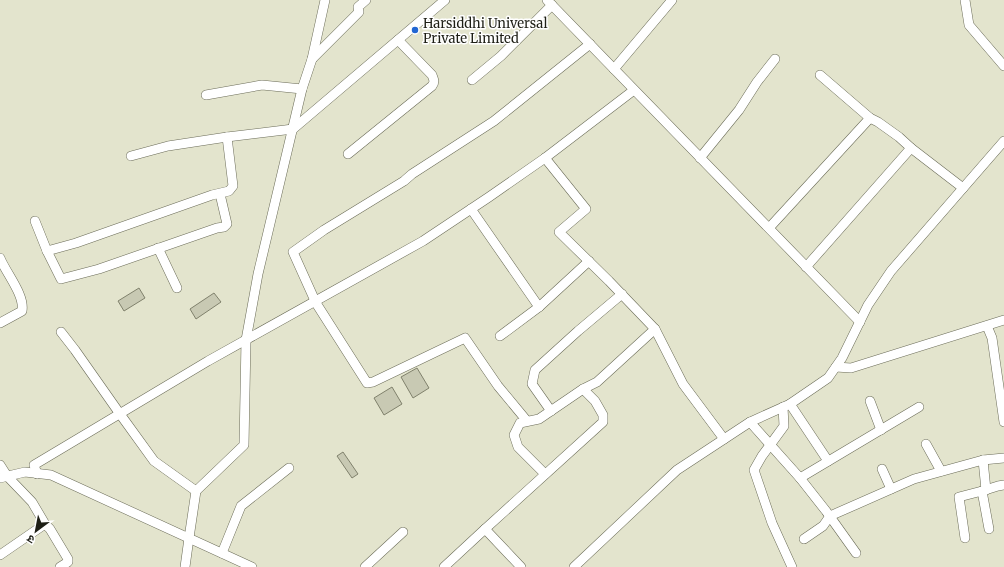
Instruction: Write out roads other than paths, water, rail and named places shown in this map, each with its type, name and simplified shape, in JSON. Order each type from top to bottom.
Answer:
[{"type":"street","points":[[185,567],[196,491],[244,445],[246,340],[258,274],[302,89],[312,59],[325,0]]},
{"type":"street","points":[[312,59],[359,12],[358,7],[366,0]]},
{"type":"street","points":[[131,156],[168,146],[293,129],[445,0]]},
{"type":"street","points":[[614,69],[672,0]]},
{"type":"street","points":[[965,0],[969,25],[1004,66]]},
{"type":"street","points":[[472,80],[501,56],[552,3],[634,90],[860,322]]},
{"type":"street","points":[[348,154],[432,86],[434,82],[432,75],[398,40]]},
{"type":"street","points":[[527,422],[498,386],[465,338],[373,382],[367,383],[315,301],[293,252],[324,230],[404,181],[412,174],[494,121],[590,44]]},
{"type":"street","points":[[700,158],[739,110],[757,82],[775,59]]},
{"type":"street","points":[[820,75],[870,118],[899,137],[962,188]]},
{"type":"street","points":[[206,95],[262,85],[302,89]]},
{"type":"street","points":[[37,474],[34,465],[201,365],[423,241],[545,158],[634,90]]},
{"type":"street","points":[[769,228],[870,118]]},
{"type":"street","points":[[47,251],[76,243],[229,191],[233,186],[227,137]]},
{"type":"street","points":[[574,567],[677,470],[750,422],[787,405],[828,378],[842,358],[868,305],[891,271],[1004,141]]},
{"type":"street","points":[[806,267],[911,148]]},
{"type":"street","points":[[545,158],[586,209],[559,232],[655,329],[683,384],[724,439]]},
{"type":"street","points":[[35,221],[61,280],[99,269],[217,228],[224,227],[227,224],[220,194]]},
{"type":"street","points":[[471,209],[539,308]]},
{"type":"street","points":[[158,248],[177,288]]},
{"type":"street","points":[[0,258],[19,293],[23,306],[22,311],[18,314],[0,323]]},
{"type":"street","points":[[500,336],[539,308],[589,261]]},
{"type":"street","points":[[551,411],[532,384],[535,370],[622,294]]},
{"type":"street","points":[[836,367],[851,368],[1004,320]]},
{"type":"street","points":[[987,326],[992,338],[1002,392],[1004,422]]},
{"type":"street","points":[[545,474],[518,447],[514,435],[520,423],[540,419],[583,389],[597,382],[655,329]]},
{"type":"street","points":[[61,332],[154,461],[196,491]]},
{"type":"street","points":[[444,567],[603,422],[603,415],[595,400],[583,389]]},
{"type":"street","points":[[870,401],[881,430]]},
{"type":"street","points":[[787,405],[784,426],[770,444],[754,470],[772,522],[792,567]]},
{"type":"street","points":[[787,405],[828,461]]},
{"type":"street","points":[[800,478],[919,407]]},
{"type":"street","points":[[750,422],[800,478],[830,516],[856,553]]},
{"type":"street","points":[[926,444],[941,471]]},
{"type":"street","points":[[804,539],[823,526],[830,516],[914,479],[983,460],[1004,458]]},
{"type":"street","points":[[983,460],[984,491],[989,529]]},
{"type":"street","points":[[0,465],[4,477],[32,502],[68,559],[68,562],[60,567]]},
{"type":"street","points":[[222,553],[241,506],[289,468]]},
{"type":"street","points":[[882,469],[891,489]]},
{"type":"street","points":[[4,477],[25,472],[51,475],[252,567]]},
{"type":"street","points":[[965,538],[959,496],[984,491],[998,486],[1004,486]]},
{"type":"street","points":[[0,554],[45,524]]},
{"type":"street","points":[[485,529],[521,567]]},
{"type":"street","points":[[365,567],[402,532]]},
{"type":"place","name":"Harsiddhi Universal Private Limited","points":[[415,30]]}]
